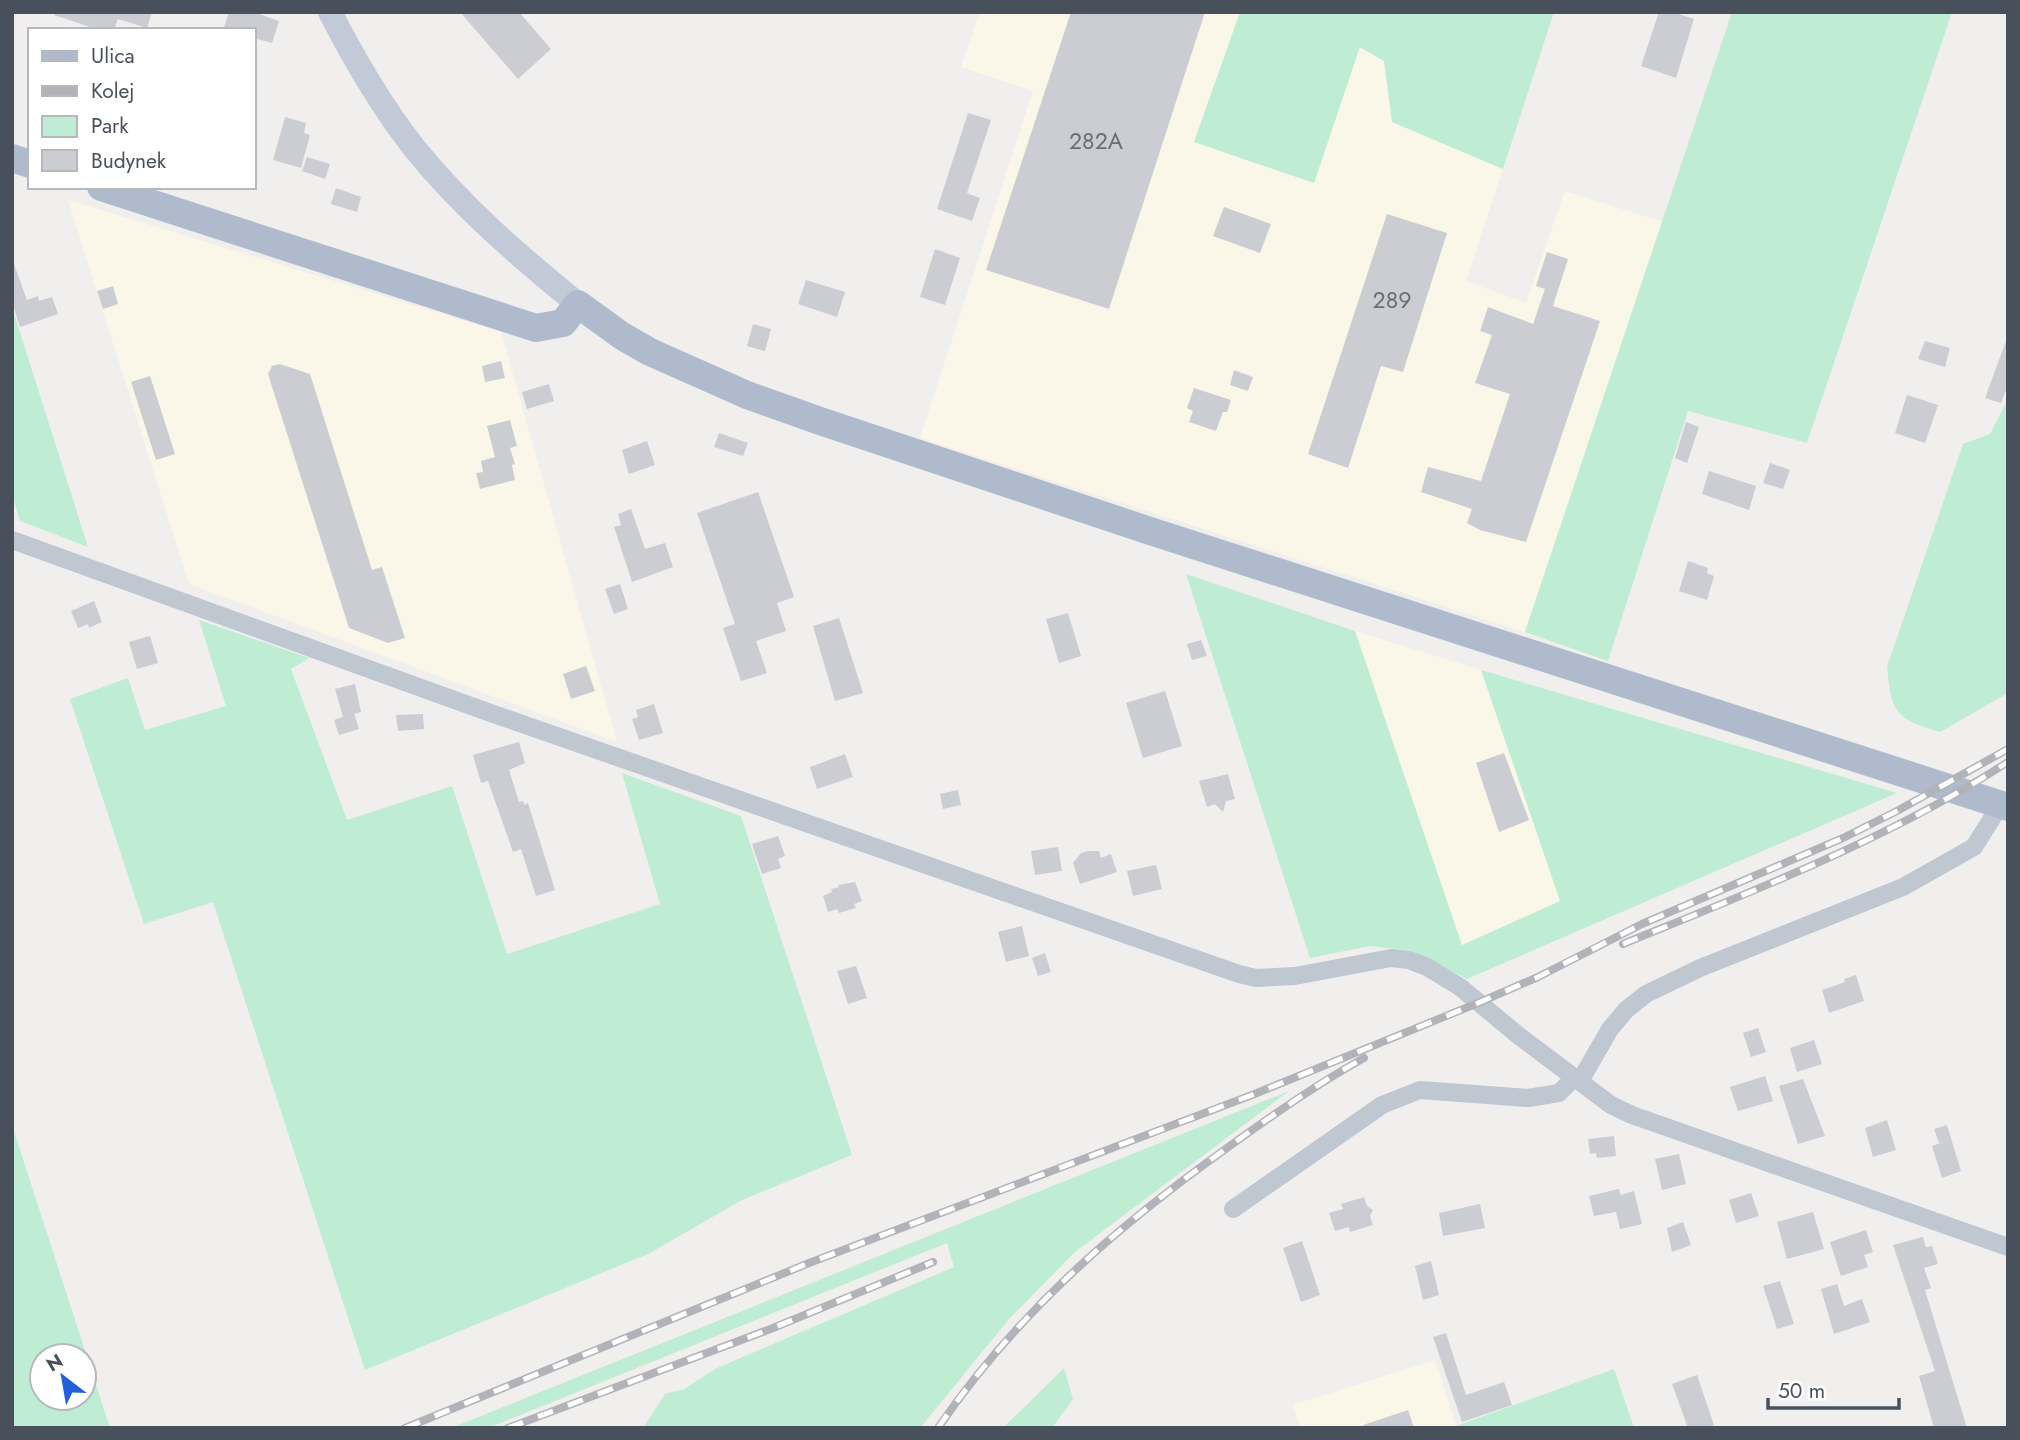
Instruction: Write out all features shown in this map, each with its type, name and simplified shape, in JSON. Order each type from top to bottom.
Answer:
[{"type":"main road","points":[[107,189],[536,328],[563,323],[578,304],[622,336],[650,352],[747,395],[820,421],[1147,530],[2004,805]]},
{"type":"street","points":[[330,12],[392,117],[437,174],[497,236],[578,304]]},
{"type":"street","points":[[12,540],[497,715],[1239,974],[1274,978],[1391,958],[1409,960],[1427,967],[1460,987],[1611,1105],[1632,1115],[2008,1247]]},
{"type":"street","points":[[1233,1209],[1382,1105],[1420,1090],[1528,1098],[1559,1093],[1577,1079],[1626,1010],[1646,994],[1691,972],[1902,887],[1974,847],[2004,805]]},
{"type":"shaded area","points":[[980,12],[1240,12],[1195,142],[1314,183],[1359,47],[1384,61],[1392,122],[1503,169],[1466,281],[1526,303],[1565,191],[1663,222],[1525,632],[920,438],[1033,91],[961,67]]},
{"type":"shaded area","points":[[68,200],[501,332],[617,742],[189,584]]},
{"type":"shaded area","points":[[1355,631],[1481,670],[1561,901],[1462,946]]},
{"type":"shaded area","points":[[1435,1360],[1457,1428],[1300,1428],[1293,1405]]},
{"type":"green space","points":[[1240,12],[1554,12],[1503,169],[1392,122],[1384,61],[1360,47],[1314,183],[1194,142]]},
{"type":"green space","points":[[1732,12],[1952,12],[1807,443],[1688,411],[1608,661],[1525,632]]},
{"type":"green space","points":[[12,307],[88,547],[20,521],[12,494]]},
{"type":"green space","points":[[2008,399],[2008,693],[1940,732],[1913,722],[1898,712],[1891,695],[1887,667],[1963,444],[1990,434]]},
{"type":"green space","points":[[1186,574],[1355,631],[1462,945],[1560,901],[1481,670],[1897,793],[1467,979],[1412,951],[1370,946],[1310,958]]},
{"type":"green space","points":[[199,620],[309,658],[291,669],[347,820],[452,786],[507,954],[660,904],[622,773],[741,816],[852,1155],[742,1200],[648,1254],[365,1370],[213,902],[144,924],[70,699],[128,678],[145,730],[226,706]]},
{"type":"green space","points":[[1289,1091],[1075,1252],[1009,1319],[920,1428],[643,1428],[665,1394],[684,1389],[717,1368],[954,1267],[947,1243],[488,1428],[451,1428]]},
{"type":"green space","points":[[12,1125],[82,1342],[28,1342],[28,1412],[98,1412],[98,1391],[110,1428],[12,1428]]},
{"type":"green space","points":[[1064,1368],[1073,1399],[1052,1428],[1003,1428]]},
{"type":"green space","points":[[1614,1369],[1634,1428],[1456,1426]]},
{"type":"building","points":[[55,12],[152,12],[147,28],[118,19],[115,28],[93,28],[54,15]]},
{"type":"building","points":[[229,12],[253,12],[279,21],[272,43],[256,39],[256,28],[224,28]]},
{"type":"building","points":[[460,12],[519,12],[551,49],[518,79]]},
{"type":"building","points":[[1071,12],[1205,12],[1109,309],[986,270]]},
{"type":"building","points":[[1659,12],[1672,12],[1694,19],[1676,78],[1641,66]]},
{"type":"building","points":[[968,113],[991,120],[967,193],[980,198],[972,221],[937,209]]},
{"type":"building","points":[[285,117],[306,123],[304,133],[310,135],[301,168],[273,160]]},
{"type":"building","points":[[307,157],[330,164],[325,179],[302,171]]},
{"type":"building","points":[[336,188],[361,197],[357,212],[331,204]]},
{"type":"building","points":[[1224,207],[1271,224],[1260,253],[1213,236]]},
{"type":"building","points":[[1387,214],[1447,233],[1403,372],[1381,366],[1348,468],[1308,454]]},
{"type":"building","points":[[935,249],[960,258],[945,305],[920,297]]},
{"type":"building","points":[[1547,252],[1568,259],[1553,306],[1600,321],[1526,542],[1480,530],[1467,523],[1472,509],[1421,492],[1428,467],[1481,481],[1510,394],[1475,383],[1492,335],[1480,331],[1488,307],[1533,324],[1545,289],[1536,286]]},
{"type":"building","points":[[12,264],[27,300],[38,296],[39,301],[52,297],[58,314],[20,327],[12,302]]},
{"type":"building","points":[[806,280],[845,292],[837,317],[798,304]]},
{"type":"building","points":[[113,286],[118,304],[103,309],[97,291]]},
{"type":"building","points":[[753,324],[771,329],[765,351],[747,346]]},
{"type":"building","points":[[1925,341],[1950,348],[1945,367],[1918,359]]},
{"type":"building","points":[[2006,341],[2008,385],[2001,403],[1985,398]]},
{"type":"building","points":[[501,361],[505,378],[485,382],[482,366]]},
{"type":"building","points":[[280,364],[310,374],[372,570],[382,567],[405,638],[388,643],[349,628],[268,374],[272,366]]},
{"type":"building","points":[[1234,370],[1253,377],[1248,391],[1230,385]]},
{"type":"building","points":[[150,376],[175,454],[156,460],[131,382]]},
{"type":"building","points":[[549,384],[554,401],[527,409],[522,392]]},
{"type":"building","points":[[1194,388],[1231,400],[1216,431],[1189,422],[1193,411],[1187,408]]},
{"type":"building","points":[[1907,395],[1938,405],[1925,443],[1895,433]]},
{"type":"building","points":[[510,420],[517,446],[510,448],[515,464],[512,465],[515,480],[480,489],[476,473],[483,472],[481,461],[495,457],[487,426]]},
{"type":"building","points":[[1686,422],[1699,427],[1687,463],[1675,458]]},
{"type":"building","points":[[719,433],[748,443],[743,456],[714,447]]},
{"type":"building","points":[[647,441],[655,465],[629,474],[622,450]]},
{"type":"building","points":[[1770,463],[1790,470],[1783,489],[1763,483]]},
{"type":"building","points":[[1709,471],[1756,486],[1749,510],[1702,494]]},
{"type":"building","points":[[758,492],[794,597],[777,603],[786,631],[756,641],[767,673],[741,681],[723,628],[735,624],[697,513]]},
{"type":"building","points":[[631,509],[645,549],[665,543],[673,567],[632,582],[614,527],[621,525],[618,514]]},
{"type":"building","points":[[1688,561],[1708,568],[1707,573],[1714,576],[1707,600],[1679,591]]},
{"type":"building","points":[[620,584],[628,609],[614,614],[605,589]]},
{"type":"building","points":[[94,601],[102,622],[89,628],[88,624],[78,628],[71,611]]},
{"type":"building","points":[[1068,613],[1081,656],[1059,663],[1046,619]]},
{"type":"building","points":[[839,618],[863,693],[835,701],[813,626]]},
{"type":"building","points":[[150,636],[158,663],[137,669],[129,642]]},
{"type":"building","points":[[1201,640],[1207,656],[1192,660],[1187,644]]},
{"type":"building","points":[[586,666],[595,691],[571,699],[563,674]]},
{"type":"building","points":[[355,684],[361,712],[343,717],[335,689]]},
{"type":"building","points":[[1165,691],[1182,746],[1143,758],[1126,703]]},
{"type":"building","points":[[654,704],[663,733],[639,740],[632,719],[638,717],[636,710]]},
{"type":"building","points":[[354,713],[359,729],[339,735],[334,720]]},
{"type":"building","points":[[423,714],[424,729],[398,731],[396,715]]},
{"type":"building","points":[[519,742],[525,763],[509,770],[519,802],[523,801],[524,805],[528,803],[555,890],[536,896],[521,849],[513,852],[488,781],[481,783],[473,755]]},
{"type":"building","points":[[1504,753],[1529,820],[1499,832],[1476,763]]},
{"type":"building","points":[[845,754],[853,777],[817,789],[810,767]]},
{"type":"building","points":[[1228,774],[1235,799],[1226,801],[1223,812],[1215,804],[1207,807],[1199,781]]},
{"type":"building","points":[[958,790],[961,805],[943,809],[940,794]]},
{"type":"building","points":[[778,836],[785,856],[778,859],[781,868],[762,874],[752,844]]},
{"type":"building","points":[[1058,847],[1062,871],[1035,875],[1031,851]]},
{"type":"building","points":[[1099,851],[1101,858],[1111,854],[1117,872],[1080,884],[1073,863],[1081,853]]},
{"type":"building","points":[[1156,865],[1162,889],[1133,896],[1127,871]]},
{"type":"building","points":[[855,882],[862,901],[854,904],[856,908],[839,913],[837,909],[828,912],[823,896],[832,892],[831,889],[839,887],[838,885]]},
{"type":"building","points":[[1022,926],[1029,956],[1006,962],[998,932]]},
{"type":"building","points":[[1045,953],[1051,972],[1038,976],[1032,958]]},
{"type":"building","points":[[856,966],[867,998],[848,1004],[837,971]]},
{"type":"building","points":[[1856,975],[1864,1001],[1829,1013],[1822,990]]},
{"type":"building","points":[[1758,1028],[1766,1052],[1751,1057],[1743,1033]]},
{"type":"building","points":[[1814,1040],[1822,1064],[1797,1072],[1790,1048]]},
{"type":"building","points":[[1765,1076],[1773,1101],[1738,1111],[1730,1087]]},
{"type":"building","points":[[1803,1079],[1825,1136],[1798,1144],[1779,1086]]},
{"type":"building","points":[[1887,1120],[1896,1150],[1873,1157],[1865,1128]]},
{"type":"building","points":[[1947,1125],[1961,1171],[1942,1178],[1932,1146],[1944,1142],[1939,1143],[1934,1129]]},
{"type":"building","points":[[1614,1136],[1616,1156],[1597,1158],[1596,1153],[1590,1154],[1588,1139]]},
{"type":"building","points":[[1679,1154],[1686,1184],[1662,1190],[1655,1159]]},
{"type":"building","points":[[1619,1189],[1621,1195],[1634,1191],[1642,1224],[1620,1229],[1616,1212],[1594,1216],[1589,1196]]},
{"type":"building","points":[[1751,1193],[1759,1216],[1736,1223],[1729,1200]]},
{"type":"building","points":[[1364,1197],[1367,1206],[1373,1210],[1370,1216],[1373,1225],[1350,1232],[1349,1227],[1335,1231],[1329,1213],[1343,1209],[1341,1204]]},
{"type":"building","points":[[1480,1204],[1485,1228],[1443,1236],[1439,1213]]},
{"type":"building","points":[[1813,1212],[1824,1249],[1787,1259],[1777,1222]]},
{"type":"building","points":[[1683,1222],[1691,1245],[1672,1252],[1667,1228]]},
{"type":"building","points":[[1866,1230],[1873,1252],[1864,1255],[1868,1267],[1841,1276],[1830,1242]]},
{"type":"building","points":[[1923,1237],[1926,1247],[1932,1246],[1938,1264],[1924,1268],[1931,1288],[1925,1290],[1967,1428],[1934,1428],[1919,1376],[1935,1371],[1893,1245]]},
{"type":"building","points":[[1302,1241],[1320,1295],[1301,1302],[1283,1248]]},
{"type":"building","points":[[1431,1261],[1439,1295],[1423,1300],[1415,1266]]},
{"type":"building","points":[[1780,1281],[1794,1324],[1777,1329],[1763,1286]]},
{"type":"building","points":[[1837,1284],[1844,1306],[1862,1299],[1870,1322],[1834,1334],[1821,1289]]},
{"type":"building","points":[[1446,1333],[1466,1395],[1504,1382],[1512,1405],[1462,1422],[1433,1337]]},
{"type":"building","points":[[1697,1375],[1714,1425],[1688,1428],[1672,1384]]},
{"type":"building","points":[[1408,1410],[1414,1428],[1364,1428],[1363,1425]]},
{"type":"railway","points":[[405,1428],[809,1263],[1252,1095],[1478,1003],[1538,977],[1642,924],[1843,838],[2008,749]]},
{"type":"railway","points":[[1623,944],[1820,862],[1916,815],[2008,762]]},
{"type":"railway","points":[[938,1428],[1000,1347],[1034,1310],[1107,1242],[1186,1178],[1244,1136],[1312,1089],[1364,1058]]},
{"type":"railway","points":[[508,1428],[773,1328],[933,1262]]}]
